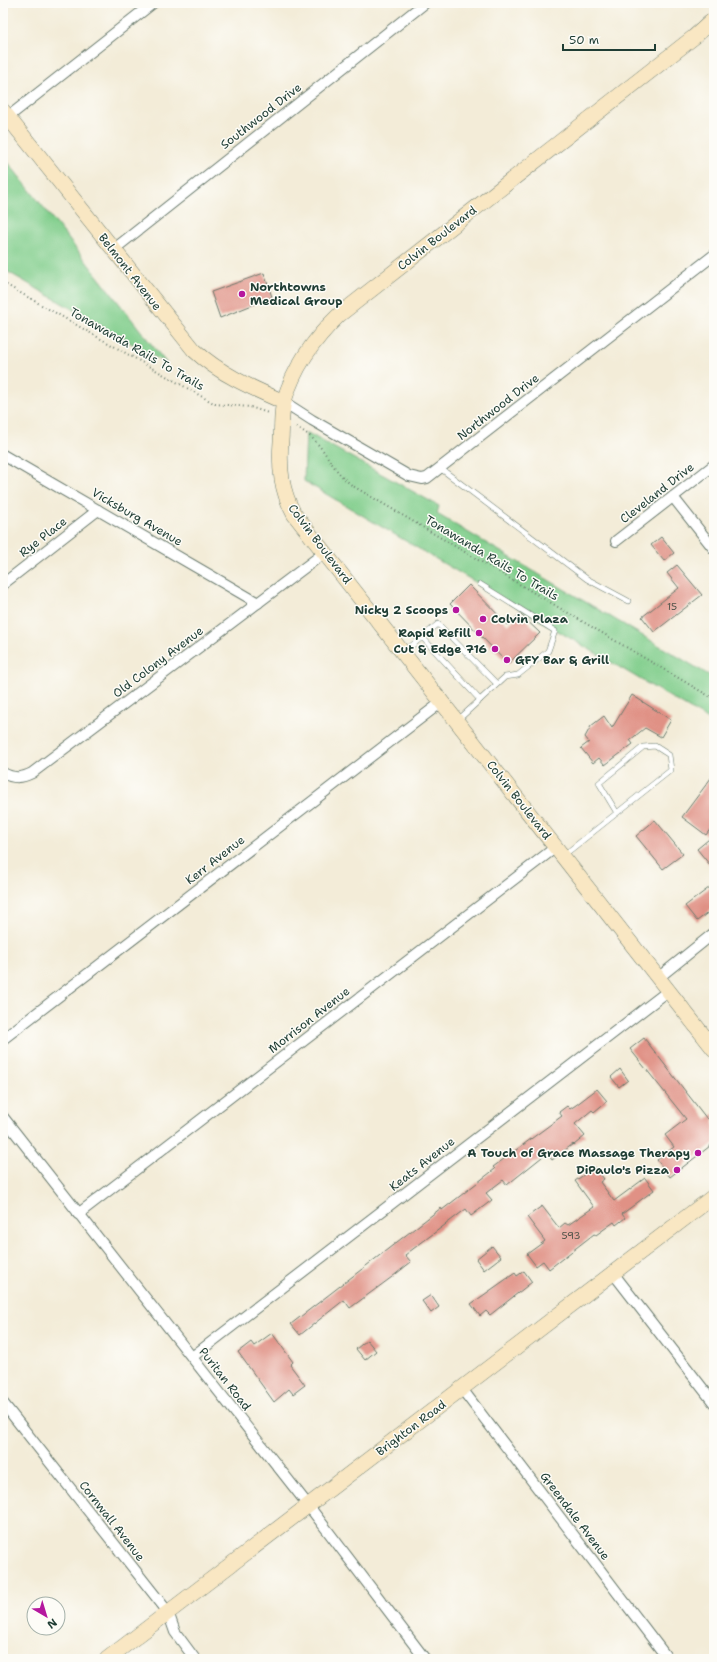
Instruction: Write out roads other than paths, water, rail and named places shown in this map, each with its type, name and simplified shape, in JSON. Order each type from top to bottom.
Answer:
[{"type":"street","points":[[5,114],[153,3]]},
{"type":"street","name":"Southwood Drive","points":[[113,250],[426,3]]},
{"type":"street","name":"Colvin Boulevard","points":[[714,19],[688,42],[339,315],[325,328],[305,356],[284,402],[280,461],[282,488],[294,514],[442,702],[458,720],[714,1049]]},
{"type":"street","name":"Belmont Avenue","points":[[5,114],[182,338],[205,361],[245,385],[284,402]]},
{"type":"street","name":"Northwood Drive","points":[[284,402],[312,420],[409,476],[422,479],[427,478],[714,255]]},
{"type":"street","name":"Vicksburg Avenue","points":[[3,455],[258,603]]},
{"type":"street","name":"Cleveland Drive","points":[[616,541],[714,465]]},
{"type":"street","points":[[673,497],[714,549]]},
{"type":"street","name":"Rye Place","points":[[3,584],[98,510]]},
{"type":"street","name":"Old Colony Avenue","points":[[3,772],[17,778],[32,773],[324,552]]},
{"type":"street","name":"Kerr Avenue","points":[[3,1039],[442,702]]},
{"type":"street","name":"Morrison Avenue","points":[[78,1214],[560,851]]},
{"type":"street","points":[[658,978],[714,933]]},
{"type":"street","name":"Keats Avenue","points":[[192,1357],[668,991]]},
{"type":"street","name":"Puritan Road","points":[[3,1117],[308,1505],[425,1659]]},
{"type":"street","name":"Brighton Road","points":[[107,1659],[714,1196]]},
{"type":"street","points":[[613,1273],[714,1403]]},
{"type":"street","name":"Greendale Avenue","points":[[462,1389],[668,1659]]},
{"type":"street","name":"Cornwall Avenue","points":[[3,1403],[168,1612],[175,1632],[195,1659]]},
{"type":"lane","points":[[440,468],[587,579],[628,600]]},
{"type":"lane","points":[[458,720],[505,677],[518,675],[548,651],[556,632],[480,584]]},
{"type":"lane","points":[[404,652],[438,624],[497,684]]},
{"type":"lane","points":[[422,637],[480,700]]},
{"type":"lane","points":[[560,851],[617,813],[671,770],[670,755],[655,746],[643,747],[599,783],[617,813]]},
{"type":"place","name":"Northtowns Medical Group","points":[[242,294]]},
{"type":"place","name":"Nicky 2 Scoops","points":[[456,610]]},
{"type":"place","name":"Colvin Plaza","points":[[483,619]]},
{"type":"place","name":"Rapid Refill","points":[[479,633]]},
{"type":"place","name":"Cut & Edge 716","points":[[495,649]]},
{"type":"place","name":"GFY Bar & Grill","points":[[507,660]]},
{"type":"place","name":"A Touch of Grace Massage Therapy","points":[[698,1153]]},
{"type":"place","name":"DiPaulo's Pizza","points":[[677,1170]]}]
